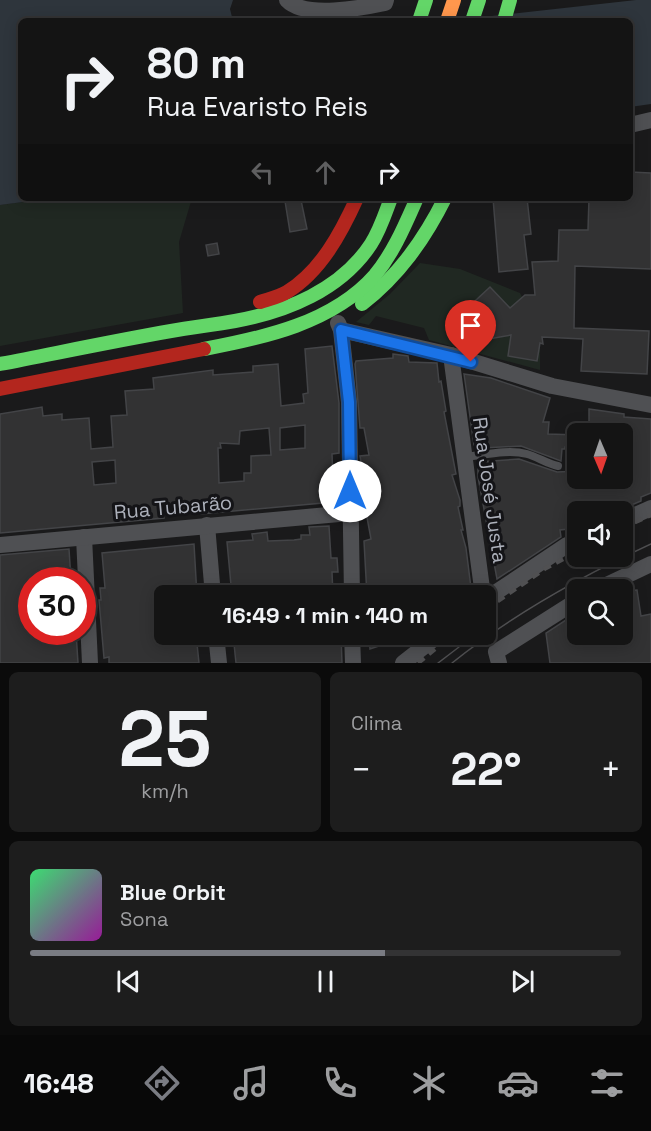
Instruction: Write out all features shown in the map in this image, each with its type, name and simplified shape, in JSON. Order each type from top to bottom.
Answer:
[{"type":"main road","points":[[448,18],[454,0]]},
{"type":"main road","points":[[473,18],[479,0]]},
{"type":"main road","points":[[505,18],[510,0]]},
{"type":"main road","points":[[419,18],[425,2]]},
{"type":"main road","points":[[191,326],[285,293],[307,276],[326,255],[344,228],[356,201]]},
{"type":"main road","points":[[0,364],[191,326],[235,321],[276,312],[308,300],[340,279],[367,250],[382,224],[390,201]]},
{"type":"main road","points":[[0,389],[208,348],[292,328],[337,307],[366,284],[391,253],[416,201]]},
{"type":"main road","points":[[208,348],[261,344],[340,326],[405,266],[443,204]]},
{"type":"street","points":[[289,2],[317,10],[340,10],[386,2]]},
{"type":"street","points":[[633,125],[651,120]]},
{"type":"street","points":[[352,585],[349,402],[340,326],[450,355],[552,386],[651,405]]},
{"type":"street","name":"Rua José Justa","points":[[450,355],[483,585]]},
{"type":"street","points":[[633,516],[651,508]]},
{"type":"street","name":"Rua Tubarão","points":[[0,545],[350,513]]},
{"type":"street","points":[[207,525],[212,585]]},
{"type":"street","points":[[84,537],[90,663]]},
{"type":"street","points":[[496,590],[567,545]]},
{"type":"street","points":[[619,579],[651,564]]},
{"type":"street","points":[[497,658],[546,618],[567,606]]},
{"type":"street","points":[[217,645],[219,663]]},
{"type":"street","points":[[352,645],[353,663]]},
{"type":"street","points":[[403,663],[426,645]]},
{"type":"lane","points":[[464,457],[509,453],[527,454],[558,466]]},
{"type":"shaded area","points":[[0,0],[233,0],[230,9],[232,18],[18,18],[18,201],[31,201],[0,205]]},
{"type":"shaded area","points":[[651,0],[651,104],[633,107],[633,18],[473,18]]},
{"type":"shaded area","points":[[31,201],[191,201],[179,242],[183,313],[0,346],[0,205]]},
{"type":"shaded area","points":[[420,263],[460,269],[520,293],[540,333],[540,370],[429,340],[424,328],[376,316],[369,325],[356,322],[390,294]]},
{"type":"building","points":[[633,172],[651,173],[651,269],[575,266],[574,328],[649,331],[647,374],[581,371],[583,339],[542,337],[543,344],[540,343],[537,361],[508,356],[511,335],[472,342],[468,320],[474,302],[490,287],[510,308],[525,295],[535,295],[532,262],[558,261],[559,230],[588,230],[589,201],[633,201]]},
{"type":"building","points":[[285,201],[301,201],[307,229],[290,232]]},
{"type":"building","points":[[493,201],[527,201],[531,234],[524,235],[528,269],[499,272]]},
{"type":"building","points":[[217,243],[219,254],[208,256],[206,245]]},
{"type":"building","points":[[332,346],[339,403],[339,453],[332,454],[334,502],[201,514],[201,507],[163,510],[164,518],[0,533],[0,414],[42,407],[43,416],[62,414],[62,420],[89,418],[91,449],[113,447],[111,416],[127,415],[125,391],[154,389],[153,378],[213,370],[213,375],[253,372],[253,366],[278,364],[281,406],[304,403],[303,394],[308,393],[305,349]],"holes":[[[305,425],[305,448],[280,450],[280,428]],[[269,428],[271,455],[251,456],[251,473],[244,473],[244,481],[219,483],[218,448],[221,448],[220,443],[239,444],[240,431]],[[115,460],[116,483],[94,485],[92,462]]]},
{"type":"building","points":[[393,354],[408,356],[409,362],[437,363],[456,474],[452,475],[460,500],[458,507],[471,585],[366,585],[364,541],[371,539],[366,512],[372,511],[368,484],[362,485],[361,473],[363,473],[360,456],[369,455],[364,428],[360,428],[355,364],[356,361],[393,358]]},
{"type":"building","points":[[464,374],[491,378],[550,398],[543,422],[549,422],[548,434],[567,435],[567,447],[562,449],[561,461],[521,446],[483,448],[485,444],[474,445]]},
{"type":"building","points":[[589,409],[624,414],[624,417],[651,419],[651,493],[641,497],[641,501],[633,504],[633,501],[567,501],[567,529],[560,530],[561,537],[497,579],[478,477],[478,462],[519,459],[557,472],[567,472],[567,489],[633,489],[633,423],[589,423]]},
{"type":"building","points":[[329,526],[331,558],[337,558],[338,572],[332,572],[333,585],[231,585],[227,542],[253,540],[252,534],[267,532],[268,541],[301,539],[301,535],[310,535],[309,527]]},
{"type":"building","points":[[194,544],[196,585],[154,585],[154,645],[197,645],[199,663],[109,663],[109,657],[104,658],[99,600],[101,600],[100,588],[105,588],[102,553]]},
{"type":"building","points":[[69,549],[70,567],[18,567],[18,645],[77,645],[78,663],[0,663],[0,555]]},
{"type":"building","points":[[633,590],[637,590],[641,616],[651,614],[651,663],[550,663],[546,633],[567,619],[567,645],[633,645]]},
{"type":"building","points":[[234,645],[341,645],[342,663],[236,663]]},
{"type":"building","points":[[370,645],[382,645],[370,649]]},
{"type":"tram line","points":[[452,663],[499,628],[548,598],[651,544]]},
{"type":"tram line","points":[[438,663],[459,647]]},
{"type":"railway","points":[[633,523],[651,515]]},
{"type":"railway","points":[[496,602],[546,568],[567,557]]},
{"type":"railway","points":[[418,663],[440,645]]},
{"type":"traffic: fast","points":[[420,18],[426,0]]},
{"type":"traffic: fast","points":[[473,18],[479,0]]},
{"type":"traffic: fast","points":[[505,18],[510,0]]},
{"type":"traffic: fast","points":[[0,364],[235,321],[293,305],[328,286],[359,260],[377,233],[390,201]]},
{"type":"traffic: fast","points":[[204,349],[250,340],[296,326],[318,317],[358,292],[375,275],[388,257],[416,201]]},
{"type":"traffic: fast","points":[[362,304],[388,281],[410,256],[443,201]]},
{"type":"traffic: slow","points":[[448,18],[454,0]]},
{"type":"traffic: jam","points":[[260,302],[287,292],[310,273],[337,238],[356,201]]},
{"type":"traffic: jam","points":[[0,389],[204,349]]},
{"type":"route","points":[[350,491],[349,402],[341,330],[471,362]]}]
